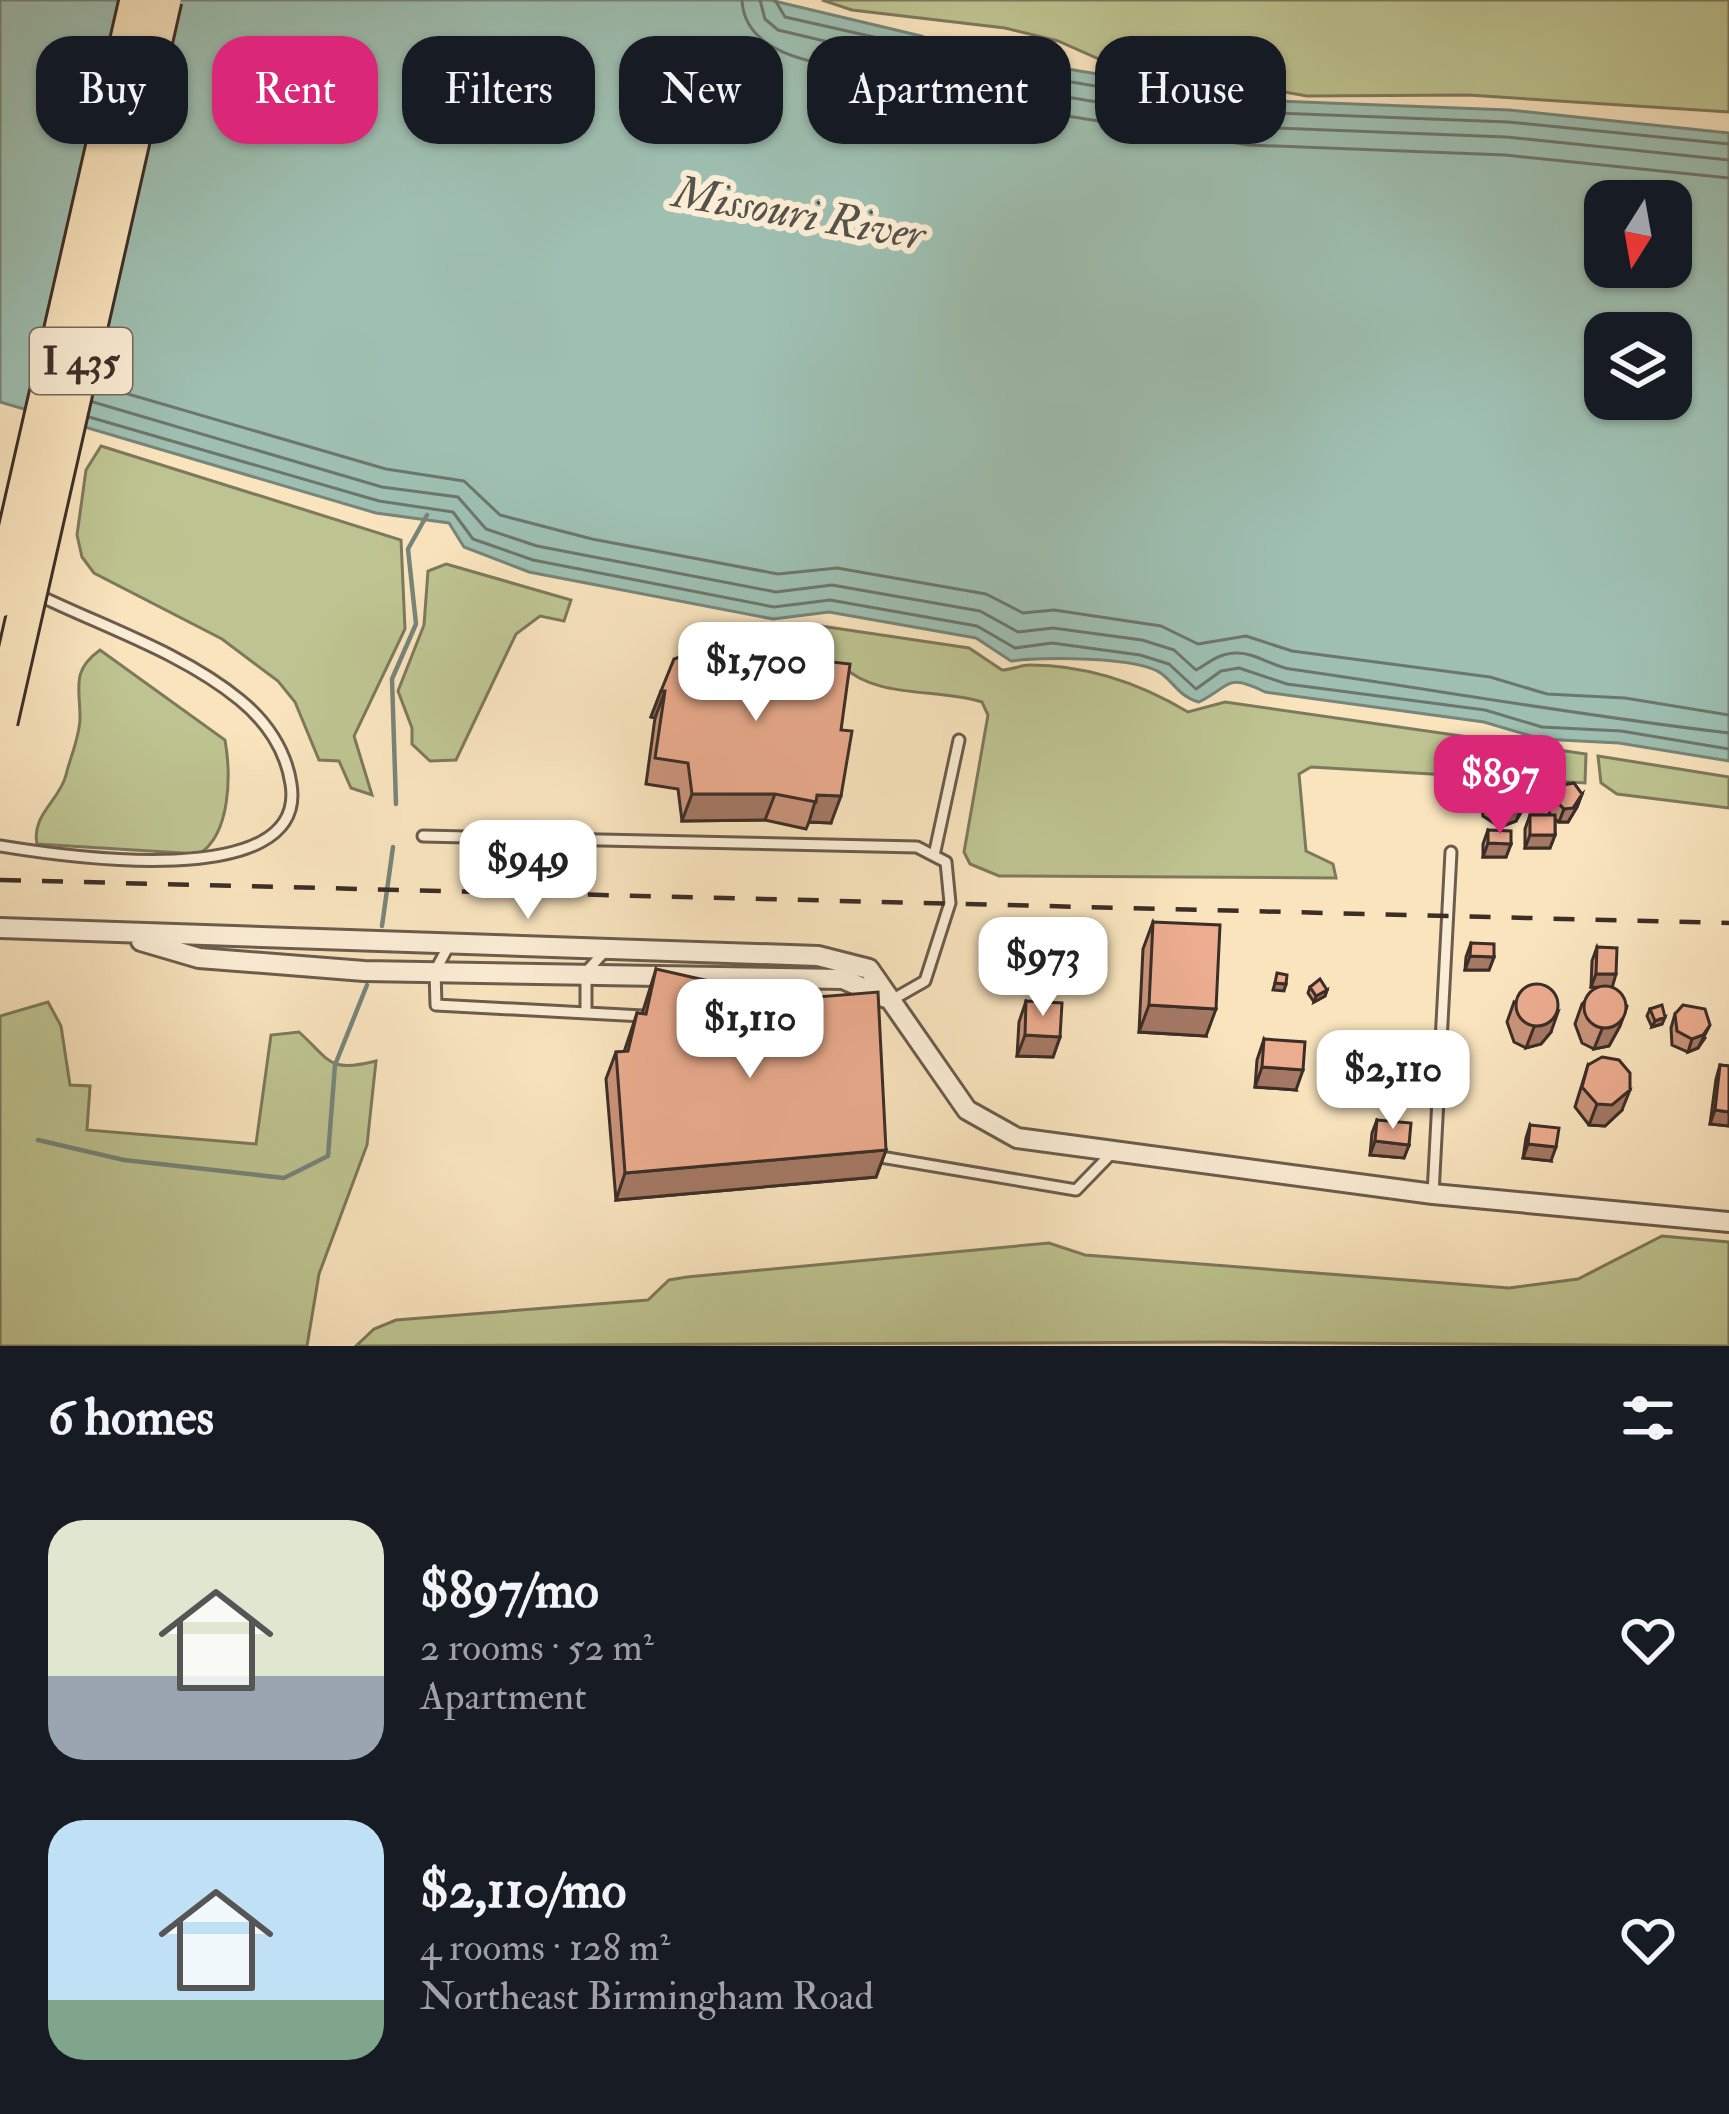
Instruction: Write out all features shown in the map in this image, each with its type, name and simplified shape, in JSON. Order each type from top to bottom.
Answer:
[{"type":"highway","name":"I 435","points":[[0,600],[137,0]]},
{"type":"highway","name":"I 435","points":[[0,722],[164,0]]},
{"type":"street","points":[[0,928],[448,947],[818,956],[855,962],[882,982],[890,1001],[967,1110],[1017,1138],[1110,1155],[1432,1194],[1729,1222]]},
{"type":"street","points":[[114,933],[199,958],[364,971],[843,979],[870,987],[890,1001]]},
{"type":"lane","points":[[0,578],[187,667],[242,701],[281,748],[293,793],[285,825],[237,855],[59,855],[0,846]]},
{"type":"lane","points":[[935,851],[959,740]]},
{"type":"lane","points":[[423,836],[935,851],[946,862],[949,911],[925,981],[890,1001]]},
{"type":"lane","points":[[1432,1194],[1451,852]]},
{"type":"lane","points":[[448,947],[435,970],[436,1005],[586,1011],[654,1020]]},
{"type":"lane","points":[[586,1011],[586,972],[606,950]]},
{"type":"lane","points":[[700,1033],[768,976]]},
{"type":"lane","points":[[677,1026],[735,1043]]},
{"type":"lane","points":[[875,1156],[1076,1190],[1110,1155]]},
{"type":"green space","points":[[822,0],[1729,0],[1729,112],[1468,95],[1307,96],[1286,92],[1286,36],[1095,36],[1095,57],[1071,47],[1071,36],[1038,36],[852,10]]},
{"type":"green space","points":[[101,446],[401,540],[405,629],[354,736],[372,795],[351,788],[339,761],[319,760],[295,702],[278,681],[222,639],[94,573],[82,557],[77,535],[86,470]]},
{"type":"green space","points":[[446,564],[571,600],[564,621],[540,616],[516,634],[456,760],[430,761],[412,744],[412,728],[398,691],[424,625],[428,571]]},
{"type":"green space","points":[[821,626],[969,648],[1002,670],[1030,665],[1092,672],[1188,712],[1225,702],[1586,754],[1585,783],[1311,767],[1299,774],[1306,851],[1333,864],[1336,878],[999,876],[970,864],[964,852],[988,715],[982,702],[872,684],[843,666],[778,660],[703,642],[706,628],[780,635]]},
{"type":"green space","points":[[100,650],[225,740],[228,786],[223,818],[210,845],[199,854],[37,844],[38,824],[63,784],[77,739],[81,673]]},
{"type":"green space","points":[[1598,756],[1729,777],[1729,808],[1617,794],[1601,783]]},
{"type":"green space","points":[[48,1002],[61,1026],[70,1085],[90,1086],[87,1130],[256,1144],[271,1035],[299,1032],[339,1065],[376,1061],[367,1145],[319,1274],[307,1346],[0,1346],[0,1016]]},
{"type":"green space","points":[[1662,1236],[1729,1242],[1729,1346],[1221,1342],[356,1346],[374,1329],[396,1320],[648,1300],[669,1280],[687,1277],[1049,1243],[1085,1255],[1509,1288],[1578,1279]]},
{"type":"water","name":"Missouri River","points":[[0,0],[770,0],[921,36],[807,36],[807,144],[1071,144],[1071,70],[1095,74],[1095,144],[1286,144],[1286,101],[1509,110],[1729,133],[1729,761],[1619,743],[1541,739],[1484,722],[1265,692],[1236,682],[1199,702],[1182,694],[1162,674],[1133,664],[1011,661],[976,638],[829,612],[773,619],[529,572],[464,547],[449,523],[376,513],[0,402]]},
{"type":"building","points":[[707,648],[850,664],[841,730],[852,731],[841,796],[817,795],[816,802],[775,794],[692,794],[688,763],[655,758],[665,691],[661,691],[674,659]]},
{"type":"building","points":[[1509,766],[1523,772],[1529,786],[1523,800],[1509,806],[1495,800],[1489,786],[1495,772]]},
{"type":"building","points":[[1574,783],[1582,794],[1573,808],[1564,809],[1554,799],[1557,786]]},
{"type":"building","points":[[1530,815],[1555,815],[1555,835],[1530,835]]},
{"type":"building","points":[[1488,830],[1511,831],[1511,844],[1488,843]]},
{"type":"building","points":[[1153,922],[1220,925],[1216,1009],[1149,1005]]},
{"type":"building","points":[[1471,943],[1494,944],[1494,957],[1470,956]]},
{"type":"building","points":[[1597,947],[1617,948],[1616,974],[1596,974]]},
{"type":"building","points":[[656,969],[713,982],[703,1028],[723,1032],[720,1047],[748,1042],[744,1003],[878,992],[886,1150],[625,1173],[616,1052],[628,1051],[637,1013],[646,1014]]},
{"type":"building","points":[[1277,973],[1287,975],[1286,984],[1275,983]]},
{"type":"building","points":[[1320,979],[1327,990],[1316,996],[1310,987]]},
{"type":"building","points":[[1537,984],[1552,990],[1558,1005],[1552,1020],[1537,1026],[1522,1020],[1516,1005],[1522,990]]},
{"type":"building","points":[[1605,986],[1620,992],[1626,1007],[1620,1022],[1605,1028],[1590,1022],[1584,1007],[1590,992]]},
{"type":"building","points":[[1026,1001],[1062,1003],[1060,1037],[1025,1035]]},
{"type":"building","points":[[1662,1005],[1665,1017],[1655,1021],[1650,1009]]},
{"type":"building","points":[[1683,1005],[1705,1009],[1710,1025],[1703,1035],[1692,1039],[1677,1031],[1675,1014]]},
{"type":"building","points":[[1264,1039],[1305,1042],[1303,1070],[1262,1067]]},
{"type":"building","points":[[1602,1057],[1619,1060],[1630,1073],[1630,1090],[1612,1105],[1597,1104],[1582,1087],[1588,1065]]},
{"type":"building","points":[[1720,1065],[1729,1066],[1729,1112],[1715,1110]]},
{"type":"building","points":[[1377,1120],[1411,1123],[1409,1145],[1375,1141]]},
{"type":"building","points":[[1530,1125],[1559,1128],[1556,1147],[1528,1144]]},
{"type":"waterway","points":[[396,804],[392,679],[416,624],[408,549],[427,515]]},
{"type":"waterway","points":[[382,926],[393,847]]},
{"type":"waterway","points":[[38,1140],[124,1160],[284,1178],[328,1156],[335,1065],[367,985]]},
{"type":"railway","points":[[0,880],[1729,923]]}]
